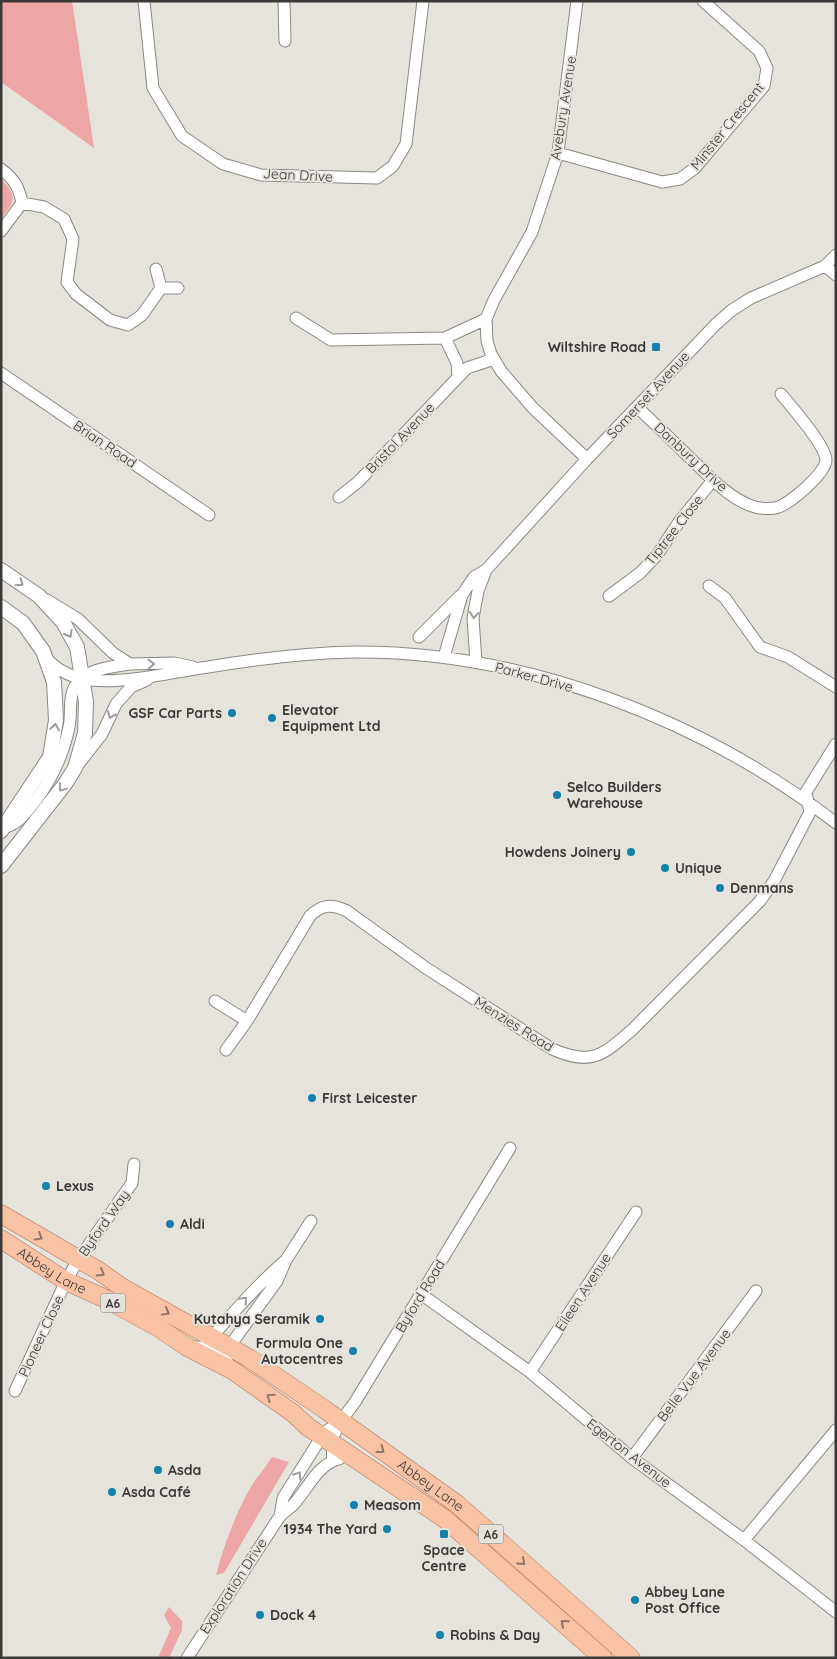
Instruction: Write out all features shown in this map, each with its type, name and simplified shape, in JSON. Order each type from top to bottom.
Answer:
[{"type":"main road","name":"Abbey Lane","points":[[1,1214],[99,1271],[123,1288],[249,1358],[288,1385],[316,1410],[331,1433],[356,1459],[445,1519],[603,1658]]},
{"type":"main road","name":"Abbey Lane","points":[[1,1239],[66,1281],[106,1299],[159,1328],[187,1347],[232,1370],[293,1413],[308,1427],[331,1433],[457,1504],[630,1658]]},
{"type":"street","name":"Jean Drive","points":[[144,1],[153,88],[182,136],[223,164],[261,175],[377,178],[394,166],[406,144],[423,1]]},
{"type":"street","points":[[284,1],[285,41]]},
{"type":"street","name":"Avebury Avenue","points":[[577,1],[558,153],[532,232],[494,300],[486,319],[487,341],[494,359],[501,370],[532,408],[587,459]]},
{"type":"street","name":"Minster Crescent","points":[[558,153],[662,182],[680,179],[695,168],[764,86],[767,68],[760,51],[703,1]]},
{"type":"street","points":[[1,169],[14,179],[20,190],[22,203],[1,231]]},
{"type":"street","points":[[22,203],[44,207],[64,220],[73,239],[67,282],[76,294],[110,320],[128,325],[142,315],[161,288],[156,269]]},
{"type":"street","name":"Somerset Avenue","points":[[419,637],[462,594],[474,577],[486,570],[587,459],[716,324],[732,310],[752,298],[824,266],[836,255]]},
{"type":"street","points":[[824,266],[836,275]]},
{"type":"street","points":[[161,288],[178,288]]},
{"type":"street","points":[[296,318],[331,340],[445,338],[486,319]]},
{"type":"street","points":[[445,338],[458,363],[458,377]]},
{"type":"street","name":"Bristol Avenue","points":[[339,498],[358,482],[467,368],[494,359]]},
{"type":"street","name":"Brian Road","points":[[1,373],[210,515]]},
{"type":"street","name":"Danbury Drive","points":[[637,407],[714,480],[740,501],[751,506],[775,508],[795,498],[824,468],[826,460],[824,451],[802,419],[781,394]]},
{"type":"street","name":"Tiptree Close","points":[[609,596],[640,572],[657,555],[679,522],[714,480]]},
{"type":"street","points":[[1,570],[39,596],[78,619],[113,653],[130,664]]},
{"type":"street","name":"Somerset Avenue","points":[[476,662],[473,618],[478,590],[486,570]]},
{"type":"street","points":[[709,586],[725,598],[760,647],[788,657],[836,687]]},
{"type":"street","name":"Somerset Avenue","points":[[444,657],[462,594]]},
{"type":"street","points":[[1,866],[65,784],[75,768],[85,733],[86,702],[77,647],[63,622],[39,596]]},
{"type":"street","points":[[1,606],[23,623],[43,651],[54,682],[56,709],[50,757],[2,830]]},
{"type":"street","name":"Parker Drive","points":[[46,659],[66,674],[106,680],[160,675],[290,655],[327,653],[385,653],[444,657],[476,662],[591,692],[672,724],[714,744],[808,801],[836,822]]},
{"type":"street","name":"Parker Drive","points":[[83,678],[94,671],[130,664],[174,663],[200,668]]},
{"type":"street","name":"Parker Drive","points":[[75,768],[102,734],[116,704],[131,687],[160,675]]},
{"type":"street","points":[[2,830],[18,821],[54,772],[62,754],[70,725],[72,695],[75,686],[83,678]]},
{"type":"street","name":"Menzies Road","points":[[226,1050],[247,1020],[310,916],[318,909],[327,905],[337,906],[348,911],[426,968],[552,1049],[572,1057],[582,1058],[602,1054],[632,1030],[760,901],[774,881],[810,812],[806,792],[836,744]]},
{"type":"street","points":[[215,1001],[247,1020]]},
{"type":"street","name":"Byford Road","points":[[331,1433],[356,1402],[510,1148]]},
{"type":"street","name":"Byford Way","points":[[66,1281],[78,1260],[132,1183],[134,1164]]},
{"type":"street","name":"Eileen Avenue","points":[[530,1372],[636,1212]]},
{"type":"street","points":[[187,1347],[220,1343],[277,1281],[286,1260],[311,1222]]},
{"type":"street","points":[[220,1343],[243,1302],[268,1275],[286,1260]]},
{"type":"street","name":"Pioneer Close","points":[[15,1390],[66,1281]]},
{"type":"street","name":"Belle Vue Avenue","points":[[632,1458],[756,1291]]},
{"type":"street","name":"Egerton Avenue","points":[[421,1294],[530,1372],[632,1458],[744,1540],[836,1612]]},
{"type":"street","points":[[220,1343],[232,1370]]},
{"type":"street","points":[[744,1540],[836,1430]]},
{"type":"street","points":[[331,1433],[334,1452],[332,1461],[356,1459]]},
{"type":"street","name":"Exploration Drive","points":[[280,1516],[283,1498],[331,1433]]},
{"type":"street","name":"Exploration Drive","points":[[187,1658],[280,1516],[293,1505],[316,1476],[332,1461]]},
{"type":"shaded area","points":[[3,1],[72,1],[94,148],[1,82],[1,5]]},
{"type":"shaded area","points":[[1,179],[10,190],[13,199],[1,219]]},
{"type":"shaded area","points":[[272,1457],[289,1462],[224,1573],[216,1575],[227,1540],[241,1506],[252,1485]]},
{"type":"shaded area","points":[[169,1607],[182,1621],[182,1630],[169,1658],[158,1658],[171,1628],[164,1615]]},
{"type":"place","name":"Wiltshire Road","points":[[656,347]]},
{"type":"place","name":"GSF Car Parts","points":[[232,713]]},
{"type":"place","name":"Elevator Equipment Ltd","points":[[272,718]]},
{"type":"place","name":"Selco Builders Warehouse","points":[[557,795]]},
{"type":"place","name":"Howdens Joinery","points":[[631,852]]},
{"type":"place","name":"Unique","points":[[665,868]]},
{"type":"place","name":"Denmans","points":[[720,888]]},
{"type":"place","name":"First Leicester","points":[[312,1098]]},
{"type":"place","name":"Lexus","points":[[46,1186]]},
{"type":"place","name":"Aldi","points":[[170,1224]]},
{"type":"place","name":"Kutahya Seramik","points":[[320,1319]]},
{"type":"place","name":"Formula One Autocentres","points":[[353,1351]]},
{"type":"place","name":"Asda","points":[[158,1470]]},
{"type":"place","name":"Asda Café","points":[[112,1492]]},
{"type":"place","name":"Measom","points":[[354,1505]]},
{"type":"place","name":"1934 The Yard","points":[[387,1529]]},
{"type":"place","name":"Space Centre","points":[[444,1534]]},
{"type":"place","name":"Abbey Lane Post Office","points":[[635,1600]]},
{"type":"place","name":"Dock 4","points":[[260,1615]]},
{"type":"place","name":"Robins & Day","points":[[440,1635]]}]
